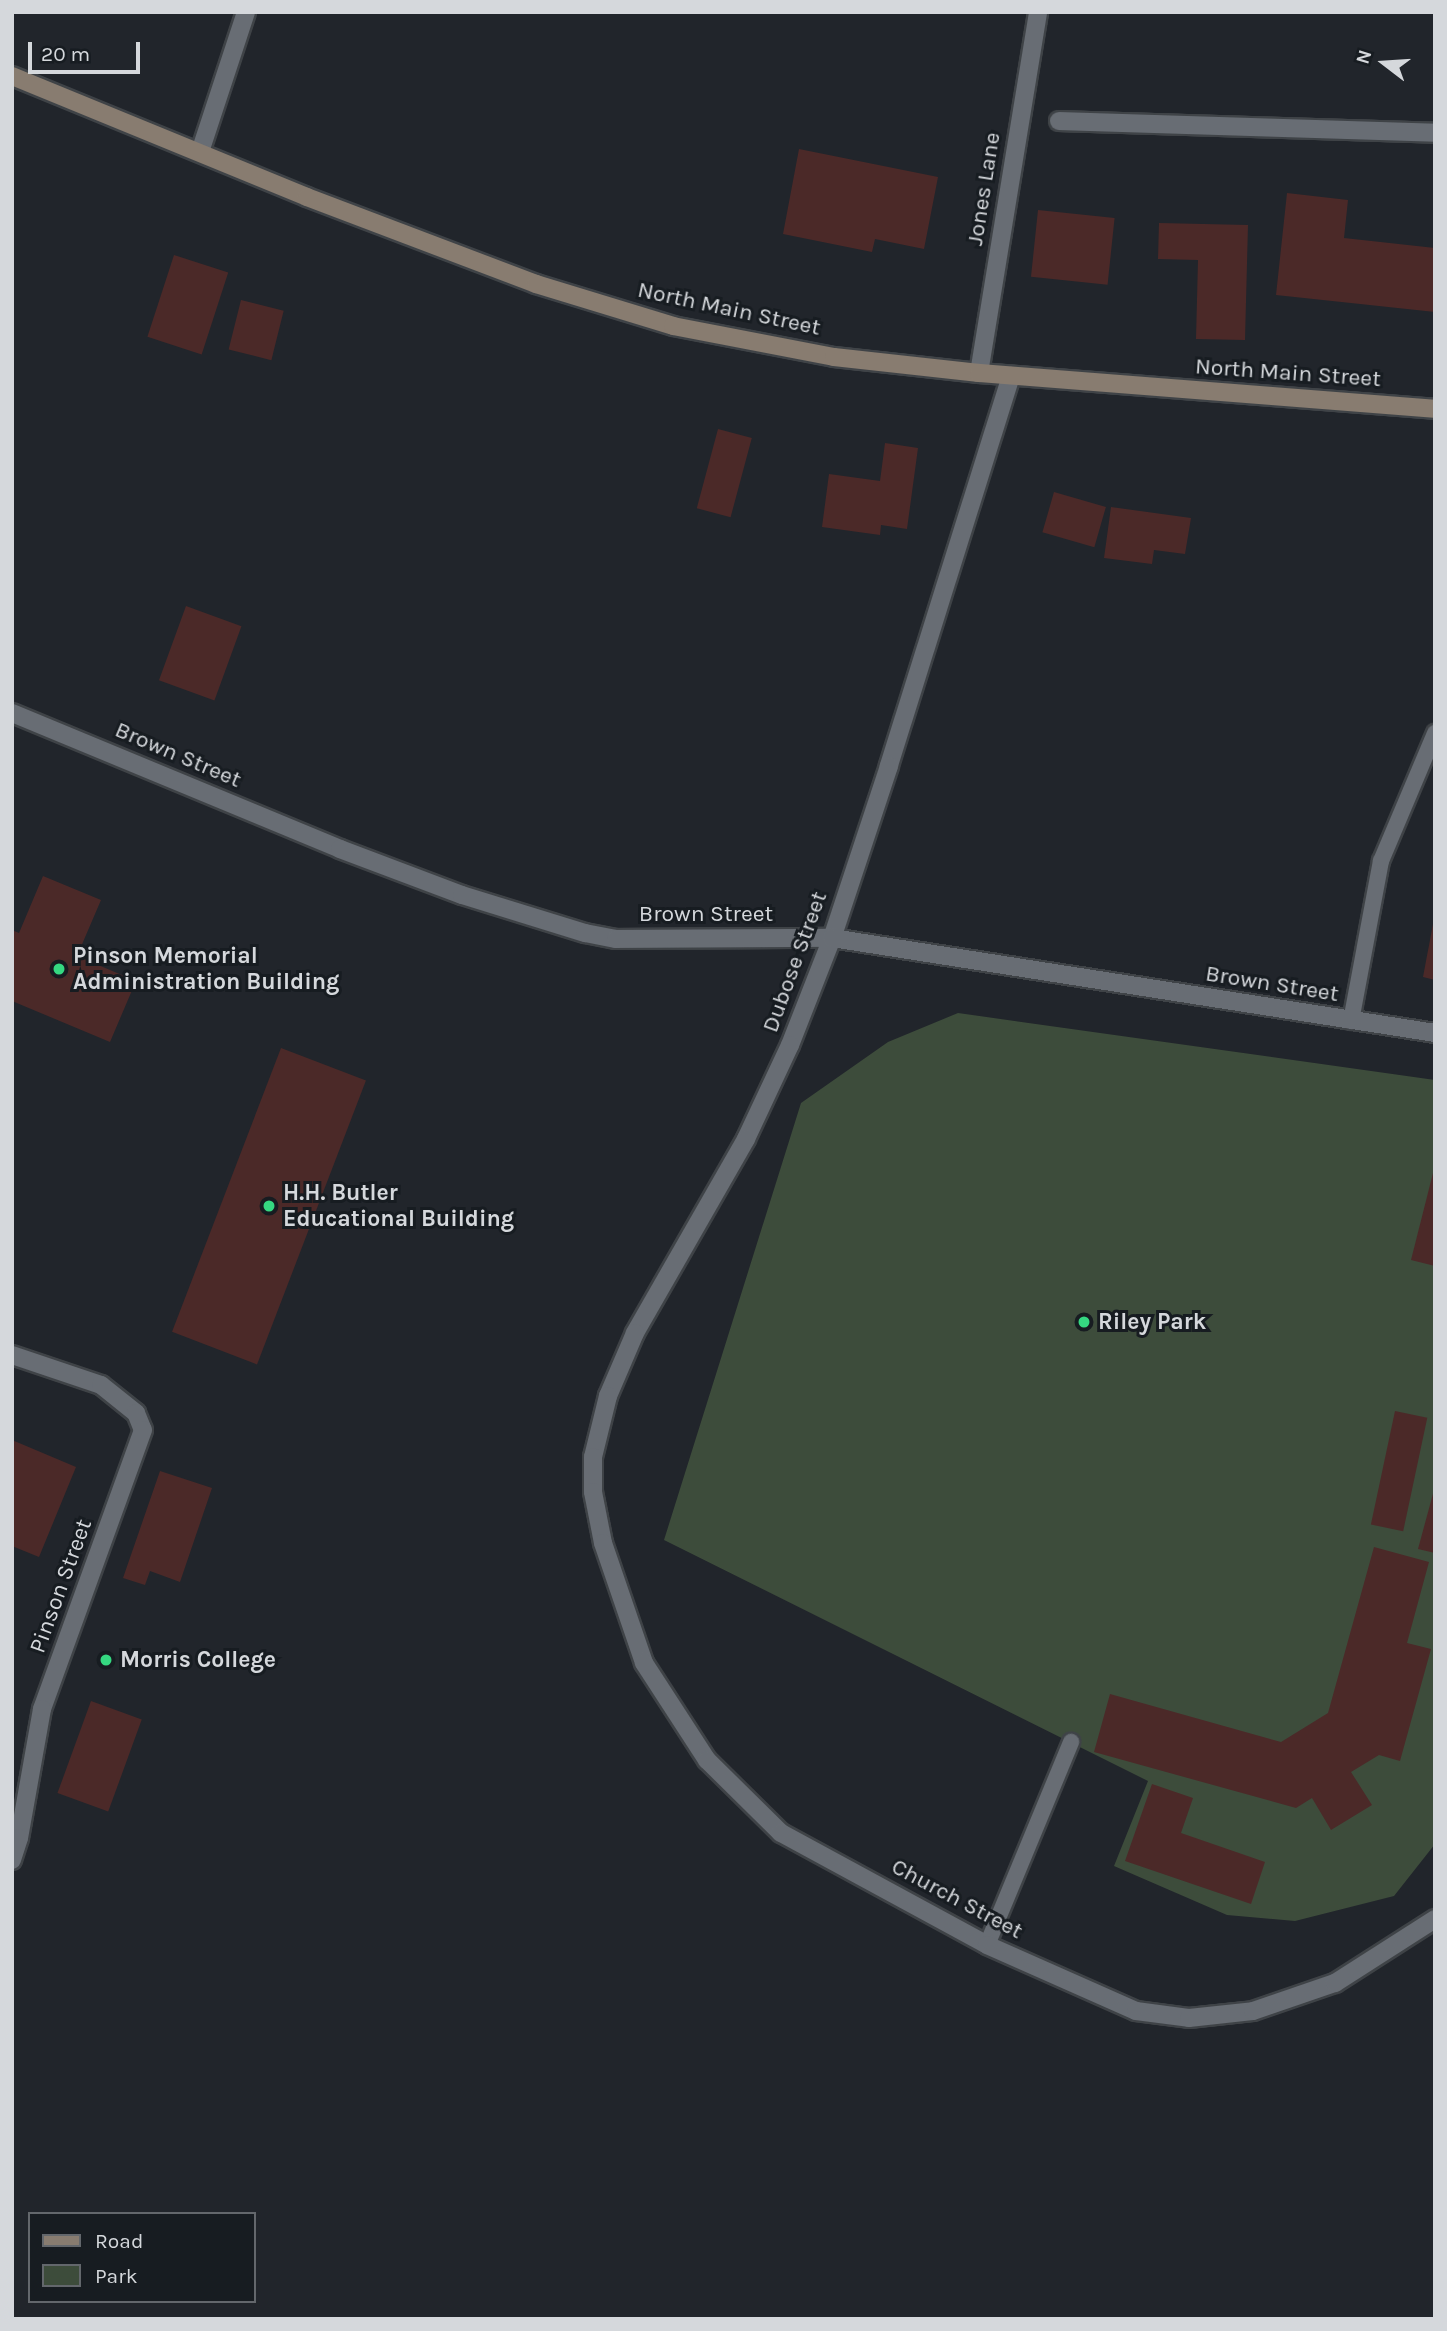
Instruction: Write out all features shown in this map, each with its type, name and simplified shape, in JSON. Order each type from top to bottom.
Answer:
[{"type":"main road","name":"North Main Street","points":[[12,76],[307,197],[536,284],[673,326],[834,357],[979,373],[1435,409]]},
{"type":"street","points":[[200,152],[246,12]]},
{"type":"street","name":"Jones Lane","points":[[979,373],[1038,12]]},
{"type":"street","points":[[1059,121],[1435,133]]},
{"type":"street","name":"Dubose Street","points":[[603,1543],[593,1492],[593,1457],[608,1396],[635,1333],[746,1139],[790,1045],[832,938],[1011,376]]},
{"type":"street","name":"Brown Street","points":[[12,713],[340,849],[541,921],[616,939],[832,938],[1435,1033]]},
{"type":"street","name":"Pinson Street","points":[[12,1354],[102,1385],[136,1413],[143,1430],[42,1709],[19,1838],[12,1860]]},
{"type":"street","name":"Church Street","points":[[603,1543],[645,1663],[707,1760],[781,1833],[987,1945],[1136,2011],[1189,2018],[1253,2011],[1335,1983],[1435,1919]]},
{"type":"lane","points":[[1351,1021],[1381,861],[1435,733]]},
{"type":"lane","points":[[987,1945],[1071,1742]]},
{"type":"green space","name":"Riley Park","points":[[958,1013],[1435,1080],[1435,1844],[1394,1896],[1295,1921],[1227,1915],[1114,1866],[1148,1781],[664,1540],[801,1103],[888,1042]]},
{"type":"building","points":[[799,149],[938,177],[924,249],[875,239],[872,252],[783,234]]},
{"type":"building","points":[[1287,193],[1348,200],[1344,238],[1435,248],[1435,312],[1276,295]]},
{"type":"building","points":[[1038,210],[1115,218],[1108,285],[1031,277]]},
{"type":"building","points":[[1159,223],[1248,225],[1245,340],[1196,339],[1198,260],[1158,259]]},
{"type":"building","points":[[174,255],[228,273],[202,354],[147,337]]},
{"type":"building","points":[[241,300],[284,311],[271,360],[229,349]]},
{"type":"building","points":[[718,429],[752,438],[731,517],[697,508]]},
{"type":"building","points":[[885,443],[918,448],[907,529],[881,525],[880,535],[822,527],[829,474],[880,481]]},
{"type":"building","points":[[1054,492],[1106,507],[1094,547],[1042,532]]},
{"type":"building","points":[[1111,507],[1191,518],[1185,554],[1154,550],[1152,564],[1104,558]]},
{"type":"building","points":[[186,606],[241,626],[214,700],[159,680]]},
{"type":"building","name":"Pinson Memorial Administration Building","points":[[43,876],[101,900],[77,956],[136,981],[110,1042],[12,1001],[12,930],[19,933]]},
{"type":"building","points":[[1435,924],[1435,980],[1423,977]]},
{"type":"building","name":"H.H. Butler Educational Building","points":[[281,1048],[366,1081],[257,1364],[172,1332]]},
{"type":"building","points":[[1435,1169],[1435,1266],[1411,1260]]},
{"type":"building","points":[[1395,1411],[1427,1418],[1403,1531],[1371,1524]]},
{"type":"building","points":[[12,1440],[76,1467],[39,1557],[12,1546]]},
{"type":"building","points":[[160,1471],[212,1488],[180,1582],[150,1571],[145,1585],[123,1578]]},
{"type":"building","points":[[1435,1490],[1435,1553],[1418,1549]]},
{"type":"building","points":[[1374,1547],[1429,1562],[1407,1643],[1431,1649],[1400,1761],[1379,1755],[1351,1772],[1372,1805],[1331,1830],[1312,1798],[1296,1808],[1094,1752],[1110,1694],[1281,1742],[1328,1713]]},
{"type":"building","points":[[91,1701],[142,1719],[108,1812],[57,1793]]},
{"type":"building","points":[[1152,1784],[1193,1798],[1181,1833],[1265,1862],[1251,1904],[1125,1861]]},
{"type":"place","name":"Pinson Memorial Administration Building","points":[[59,969]]},
{"type":"place","name":"H.H. Butler Educational Building","points":[[269,1206]]},
{"type":"place","name":"Riley Park","points":[[1084,1322]]},
{"type":"place","name":"Morris College","points":[[106,1660]]}]
